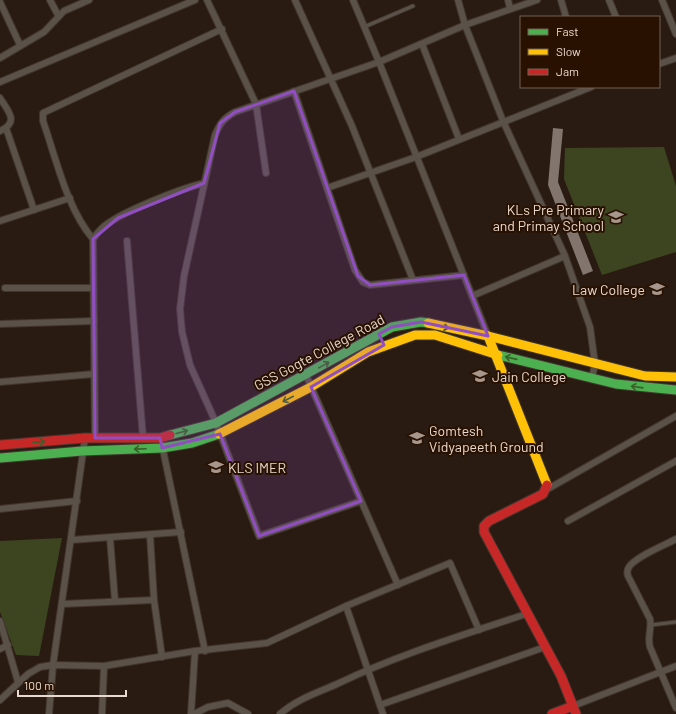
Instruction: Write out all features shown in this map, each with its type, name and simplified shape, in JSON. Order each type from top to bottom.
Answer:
[{"type":"main road","name":"GSS Gogte College Road","points":[[0,445],[85,438],[160,438],[216,423],[392,327],[421,322],[488,336],[645,376],[676,377]]},
{"type":"main road","points":[[379,334],[384,345]]},
{"type":"main road","points":[[0,458],[82,451],[162,448],[192,443],[220,434],[311,387],[368,352],[404,337],[423,334],[435,335],[495,354],[592,378],[646,388],[676,390]]},
{"type":"main road","points":[[488,336],[547,486],[546,490],[542,494],[489,521],[484,526],[484,532],[526,614],[561,676],[575,710],[552,714]]},
{"type":"street","points":[[50,0],[58,15]]},
{"type":"street","points":[[0,58],[50,28],[58,15],[89,0]]},
{"type":"street","points":[[0,82],[195,0]]},
{"type":"street","points":[[207,0],[256,104],[266,173]]},
{"type":"street","points":[[295,0],[330,79],[413,280]]},
{"type":"street","points":[[353,0],[380,62],[416,157],[488,336]]},
{"type":"street","points":[[458,0],[465,25],[503,121],[565,256],[590,327],[595,364],[592,378]]},
{"type":"street","points":[[508,0],[510,8]]},
{"type":"street","points":[[361,501],[258,536],[216,423],[190,365],[182,332],[180,309],[184,276],[215,135],[220,123],[226,117],[256,104],[380,62],[465,25],[510,8],[537,0]]},
{"type":"street","points":[[561,0],[566,16]]},
{"type":"street","points":[[609,0],[616,16]]},
{"type":"street","points":[[662,0],[676,34]]},
{"type":"street","points":[[0,2],[20,45]]},
{"type":"street","points":[[93,239],[86,231],[70,198],[43,121],[43,113],[222,30]]},
{"type":"street","points":[[422,44],[459,139]]},
{"type":"street","points":[[660,64],[676,58]]},
{"type":"street","points":[[327,188],[416,157],[587,88]]},
{"type":"street","points":[[294,91],[355,270],[363,282],[370,286],[464,275]]},
{"type":"street","points":[[0,98],[11,115],[10,124],[0,131]]},
{"type":"street","points":[[6,128],[34,210]]},
{"type":"street","points":[[96,438],[94,374],[96,351],[92,288],[93,239],[101,228],[118,218],[187,187],[204,183]]},
{"type":"street","points":[[0,221],[70,198]]},
{"type":"street","points":[[127,241],[143,438]]},
{"type":"street","points":[[472,296],[565,256]]},
{"type":"street","points":[[5,288],[92,288]]},
{"type":"street","points":[[0,324],[94,321]]},
{"type":"street","points":[[0,382],[94,374]]},
{"type":"street","points":[[306,375],[398,584]]},
{"type":"street","points":[[546,490],[676,416]]},
{"type":"street","points":[[49,714],[53,665],[85,438]]},
{"type":"street","points":[[160,438],[205,651]]},
{"type":"street","points":[[568,521],[676,461]]},
{"type":"street","points":[[0,509],[77,501]]},
{"type":"street","points":[[71,540],[181,532]]},
{"type":"street","points":[[150,535],[154,600],[162,657]]},
{"type":"street","points":[[110,538],[114,601]]},
{"type":"street","points":[[676,539],[636,560],[627,570],[628,576],[646,609],[651,625],[648,640],[676,708]]},
{"type":"street","points":[[0,700],[18,682],[40,667],[53,665],[104,666],[195,651],[268,643],[346,606],[450,564],[479,630]]},
{"type":"street","points":[[62,604],[154,600]]},
{"type":"street","points":[[346,606],[383,714]]},
{"type":"street","points":[[280,714],[302,698],[368,669],[526,614]]},
{"type":"street","points":[[0,621],[18,682]]},
{"type":"street","points":[[0,649],[8,645]]},
{"type":"street","points":[[380,705],[545,647]]},
{"type":"street","points":[[195,651],[192,714],[208,707],[228,703],[248,714]]},
{"type":"street","points":[[102,714],[104,666]]},
{"type":"street","points":[[575,710],[676,666]]},
{"type":"lane","points":[[364,27],[413,6]]},
{"type":"lane","points":[[651,625],[676,622]]},
{"type":"highlighted area","points":[[294,91],[358,276],[370,285],[464,275],[488,336],[421,322],[392,327],[379,334],[384,345],[311,387],[361,501],[259,536],[220,434],[162,448],[160,438],[95,438],[93,239],[118,218],[204,183],[220,123],[235,112]]},
{"type":"green space","name":"KLs Pre Primary and Primay School","points":[[664,147],[676,186],[676,252],[602,275],[564,179],[565,148]]},
{"type":"green space","points":[[62,538],[39,656],[16,655],[0,612],[0,541]]},
{"type":"building","points":[[553,128],[563,129],[558,182],[593,271],[583,275],[548,185]]},
{"type":"traffic: fast","points":[[170,435],[216,423],[392,327],[421,322],[428,323]]},
{"type":"traffic: fast","points":[[498,355],[616,384],[676,390]]},
{"type":"traffic: fast","points":[[0,458],[82,451],[162,448],[192,443],[219,434]]},
{"type":"traffic: slow","points":[[428,323],[488,336],[645,376],[676,377]]},
{"type":"traffic: slow","points":[[219,434],[311,387],[368,352],[415,335],[435,335],[498,355]]},
{"type":"traffic: slow","points":[[488,336],[547,485]]},
{"type":"traffic: jam","points":[[0,445],[85,438],[160,438],[170,435]]},
{"type":"traffic: jam","points":[[547,485],[543,494],[489,521],[484,526],[484,532],[561,676],[576,714]]},
{"type":"traffic: jam","points":[[552,714],[573,706]]},
{"type":"place","name":"KLs Pre Primary and Primay School","points":[[616,217]]},
{"type":"place","name":"Law College","points":[[657,289]]},
{"type":"place","name":"Jain College","points":[[480,376]]},
{"type":"place","name":"Gomtesh Vidyapeeth Ground","points":[[417,438]]},
{"type":"place","name":"KLS IMER","points":[[216,467]]}]
